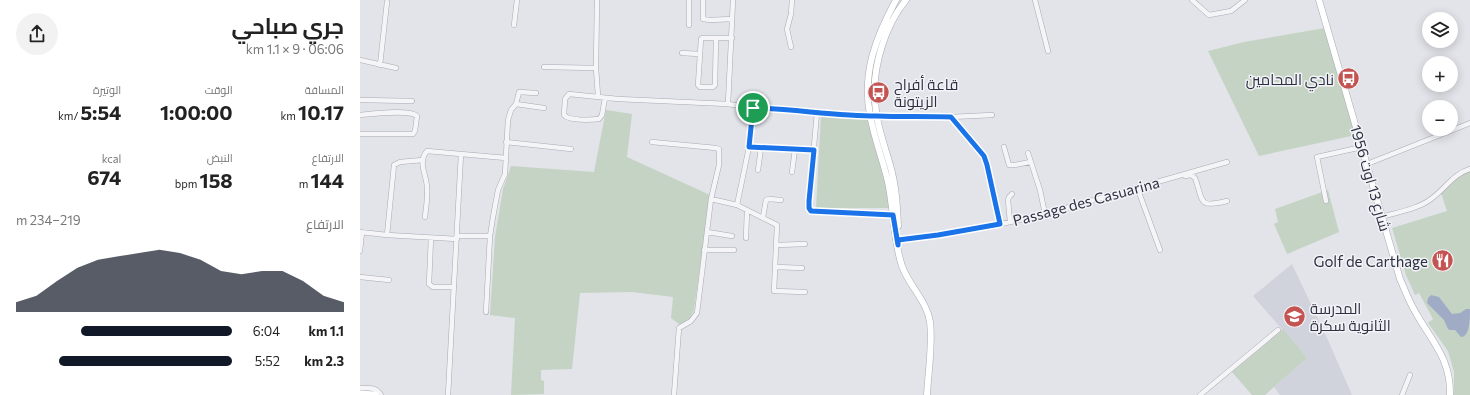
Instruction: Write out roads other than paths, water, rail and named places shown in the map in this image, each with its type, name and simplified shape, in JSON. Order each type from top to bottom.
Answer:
[{"type":"main road","points":[[895,215],[870,116],[868,92],[872,55],[881,29],[896,0]]},
{"type":"main road","points":[[906,0],[894,18],[880,49],[874,99],[894,183],[897,241],[904,271],[923,304],[930,322],[927,395]]},
{"type":"main road","name":"شارع 13 اوت 1956","points":[[1319,0],[1400,279],[1415,313],[1443,357],[1449,375],[1450,395]]},
{"type":"main road","points":[[360,394],[375,395]]},
{"type":"street","points":[[514,25],[517,0]]},
{"type":"street","points":[[597,0],[596,68],[598,96]]},
{"type":"street","points":[[689,0],[689,25]]},
{"type":"street","points":[[703,0],[703,19],[732,19]]},
{"type":"street","points":[[728,104],[733,0]]},
{"type":"street","points":[[791,47],[787,29],[791,14],[792,0]]},
{"type":"street","points":[[1035,0],[1048,51]]},
{"type":"street","points":[[1192,0],[1209,15],[1231,11],[1245,0]]},
{"type":"street","points":[[380,66],[387,2]]},
{"type":"street","points":[[716,38],[715,85],[713,87],[700,87],[698,85],[701,39],[716,38],[732,38]]},
{"type":"street","points":[[682,53],[699,54]]},
{"type":"street","points":[[360,60],[380,66],[396,68]]},
{"type":"street","points":[[544,67],[596,68]]},
{"type":"street","points":[[486,312],[490,236],[498,190],[505,174],[506,142],[510,114],[513,106],[516,104],[520,91],[536,93]]},
{"type":"street","points":[[605,98],[602,115],[599,120],[572,119],[567,118],[564,115],[565,99],[569,94],[666,102],[728,104],[753,108],[786,109],[817,113],[870,116],[951,117],[992,115]]},
{"type":"street","points":[[360,100],[412,101]]},
{"type":"street","points":[[516,104],[544,108]]},
{"type":"street","points":[[737,205],[749,147],[753,108]]},
{"type":"street","points":[[360,115],[405,113],[414,114],[417,116],[415,131],[413,134],[360,134]]},
{"type":"street","points":[[817,113],[809,201],[809,208],[811,211],[895,215]]},
{"type":"street","points":[[951,117],[984,156],[1000,224]]},
{"type":"street","points":[[1367,164],[1470,123]]},
{"type":"street","points":[[506,142],[571,149]]},
{"type":"street","points":[[652,142],[718,149],[720,154],[711,199],[697,313],[691,321],[679,328],[674,395]]},
{"type":"street","points":[[749,147],[814,150]]},
{"type":"street","points":[[1004,147],[1009,165],[1015,166],[1030,162]]},
{"type":"street","points":[[758,170],[761,148]]},
{"type":"street","points":[[1326,201],[1317,157],[1362,148]]},
{"type":"street","points":[[792,172],[795,149]]},
{"type":"street","points":[[425,217],[427,186],[423,173],[423,160],[427,151],[506,158]]},
{"type":"street","points":[[448,395],[462,154]]},
{"type":"street","points":[[1028,154],[1040,190],[1045,214]]},
{"type":"street","points":[[387,235],[394,164],[423,160]]},
{"type":"street","name":"Passage des Casuarina","points":[[897,241],[1000,224],[1045,214],[1227,162]]},
{"type":"street","points":[[1382,217],[1426,202],[1435,196],[1456,176],[1470,169]]},
{"type":"street","points":[[1160,250],[1137,188],[1191,175],[1195,178],[1204,203],[1209,205],[1227,201]]},
{"type":"street","points":[[1010,222],[1008,200],[1012,194]]},
{"type":"street","points":[[711,199],[737,205],[777,225],[774,291],[805,292]]},
{"type":"street","points":[[763,217],[765,202],[767,199],[781,200]]},
{"type":"street","points":[[746,238],[747,210]]},
{"type":"street","points":[[360,251],[361,232],[431,238],[490,236]]},
{"type":"street","points":[[707,232],[732,236]]},
{"type":"street","points":[[431,238],[429,284],[432,287],[454,287]]},
{"type":"street","points":[[777,245],[805,244]]},
{"type":"street","points":[[704,250],[734,250]]},
{"type":"street","points":[[776,267],[802,268]]},
{"type":"street","points":[[360,277],[389,280]]},
{"type":"street","points":[[1200,395],[1278,330]]},
{"type":"street","points":[[1402,395],[1410,375]]},
{"type":"street","points":[[360,388],[377,390],[381,395]]},
{"type":"water","points":[[1431,295],[1439,297],[1452,314],[1470,309],[1468,331],[1464,336],[1461,337],[1455,330],[1448,329],[1444,320],[1427,303],[1428,298]]},
{"type":"place","name":"نادي المحامين","points":[[1349,79]]},
{"type":"place","name":"قاعة أفراح الزيتونة","points":[[878,93]]},
{"type":"place","name":"Golf de Carthage","points":[[1443,261]]},
{"type":"place","name":"المدرسة الثانوية سكرة","points":[[1294,317]]}]
